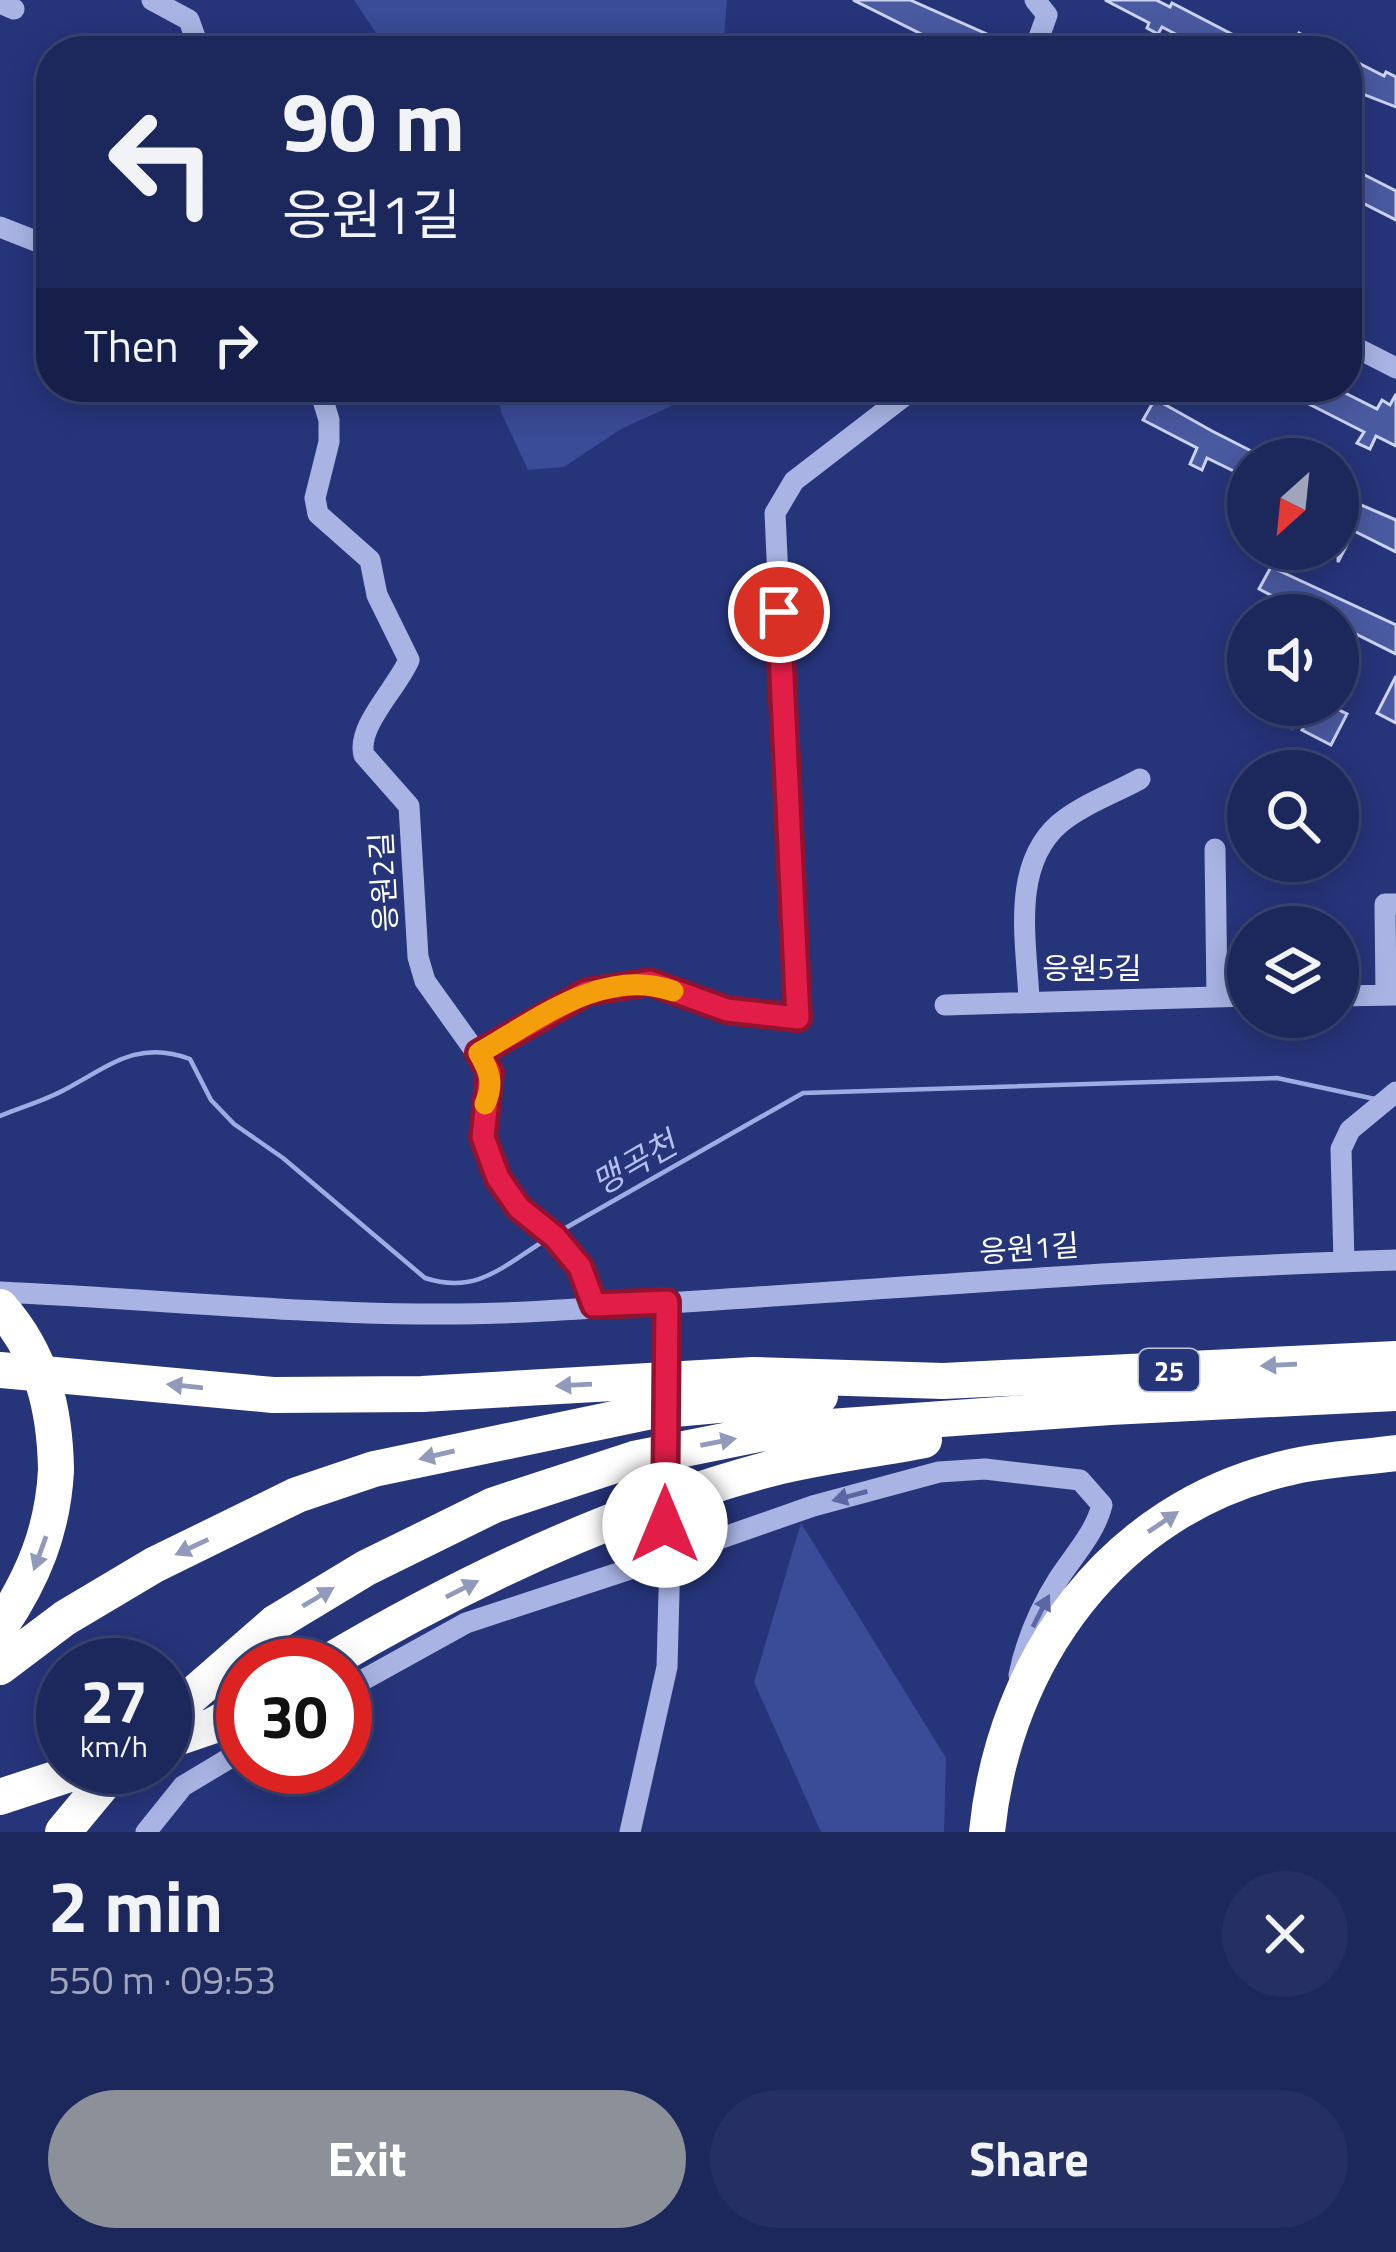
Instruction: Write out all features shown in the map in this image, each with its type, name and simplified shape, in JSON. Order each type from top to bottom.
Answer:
[{"type":"highway","points":[[0,1307],[27,1342],[44,1382],[56,1437],[52,1514],[39,1557],[0,1627]]},
{"type":"highway","name":"25","points":[[943,1381],[1396,1359]]},
{"type":"highway","points":[[0,1366],[273,1395],[422,1394],[753,1376],[943,1381]]},
{"type":"highway","points":[[0,1667],[65,1618],[154,1565],[297,1496],[374,1469],[652,1411],[943,1381]]},
{"type":"highway","name":"25","points":[[1110,1407],[1396,1393]]},
{"type":"highway","points":[[372,1639],[504,1568],[604,1523],[770,1469],[1110,1407]]},
{"type":"highway","points":[[192,1694],[275,1623],[445,1527],[494,1505],[634,1459],[774,1431],[1110,1407]]},
{"type":"highway","points":[[987,1832],[1009,1723],[1033,1668],[1070,1610],[1109,1564],[1150,1529],[1191,1503],[1286,1468],[1396,1454]]},
{"type":"highway","points":[[0,1797],[36,1785]]},
{"type":"highway","points":[[63,1832],[94,1794]]},
{"type":"street","points":[[152,0],[189,20],[195,36]]},
{"type":"street","points":[[0,227],[36,241]]},
{"type":"street","points":[[1362,351],[1396,368]]},
{"type":"street","name":"응원2길","points":[[324,402],[329,442],[315,498],[318,514],[370,560],[376,596],[409,660],[368,725],[361,746],[409,806],[416,938],[424,981],[479,1053]]},
{"type":"street","points":[[594,1305],[583,1271],[554,1237],[519,1208],[498,1178],[483,1137],[490,1072],[479,1053],[587,992],[650,982],[727,1010],[798,1018],[775,513],[794,481],[897,402]]},
{"type":"street","name":"응원5길","points":[[1141,779],[1063,820],[1030,869],[1025,893],[1029,1001],[1227,997]]},
{"type":"street","points":[[1215,849],[1217,997]]},
{"type":"street","points":[[1359,996],[1391,995],[1385,904],[1396,904]]},
{"type":"street","points":[[945,1005],[1029,1001]]},
{"type":"street","points":[[1344,1262],[1341,1149],[1350,1130],[1396,1092]]},
{"type":"street","name":"응원1길","points":[[0,1292],[378,1311],[544,1311],[1396,1260]]},
{"type":"street","points":[[630,1832],[667,1667],[667,1302]]},
{"type":"street","points":[[372,1675],[466,1623],[813,1506],[939,1472],[985,1469],[1080,1480],[1102,1505],[1098,1520],[1030,1633],[1009,1723]]},
{"type":"street","points":[[146,1832],[183,1786],[216,1766]]},
{"type":"shaded area","points":[[354,0],[727,0],[724,36],[378,36]]},
{"type":"shaded area","points":[[499,402],[680,402],[621,429],[564,467],[528,470]]},
{"type":"shaded area","points":[[801,1523],[946,1758],[944,1832],[821,1832],[754,1682]]},
{"type":"building","points":[[853,0],[910,0],[991,36],[925,36]]},
{"type":"building","points":[[1105,0],[1156,0],[1170,7],[1172,3],[1235,36],[1179,36],[1162,27],[1158,34],[1147,28],[1149,23]]},
{"type":"building","points":[[1362,65],[1396,77],[1396,107],[1362,94]]},
{"type":"building","points":[[1362,174],[1396,191],[1396,220],[1362,203]]},
{"type":"building","points":[[1396,394],[1396,446],[1376,436],[1370,449],[1359,440],[1364,432],[1305,402],[1362,402],[1377,409],[1382,400],[1390,405]]},
{"type":"building","points":[[1153,402],[1227,439],[1227,468],[1207,458],[1202,470],[1190,464],[1197,448],[1143,420]]},
{"type":"building","points":[[1359,504],[1396,520],[1396,552],[1359,534]]},
{"type":"building","points":[[1269,570],[1277,570],[1329,594],[1269,594],[1259,589]]},
{"type":"building","points":[[1359,608],[1396,625],[1396,654],[1359,636]]},
{"type":"building","points":[[1396,676],[1396,723],[1377,713]]},
{"type":"building","points":[[1304,726],[1341,726],[1331,745],[1302,730]]},
{"type":"waterway","name":"맹곡천","points":[[0,1116],[56,1094],[124,1058],[171,1054],[190,1059],[211,1100],[234,1124],[283,1158],[425,1278],[475,1280],[547,1239]]},
{"type":"waterway","name":"맹곡천","points":[[562,1230],[803,1093],[1277,1078],[1375,1099]]},
{"type":"slow traffic","points":[[485,1104],[491,1091],[490,1072],[479,1053],[587,992],[650,982],[673,991]]},
{"type":"route","points":[[665,1525],[667,1302],[594,1305],[580,1267],[555,1237],[519,1208],[498,1178],[483,1137],[485,1104],[491,1091],[490,1072],[479,1053],[587,992],[650,982],[727,1010],[798,1018],[779,612]]}]
